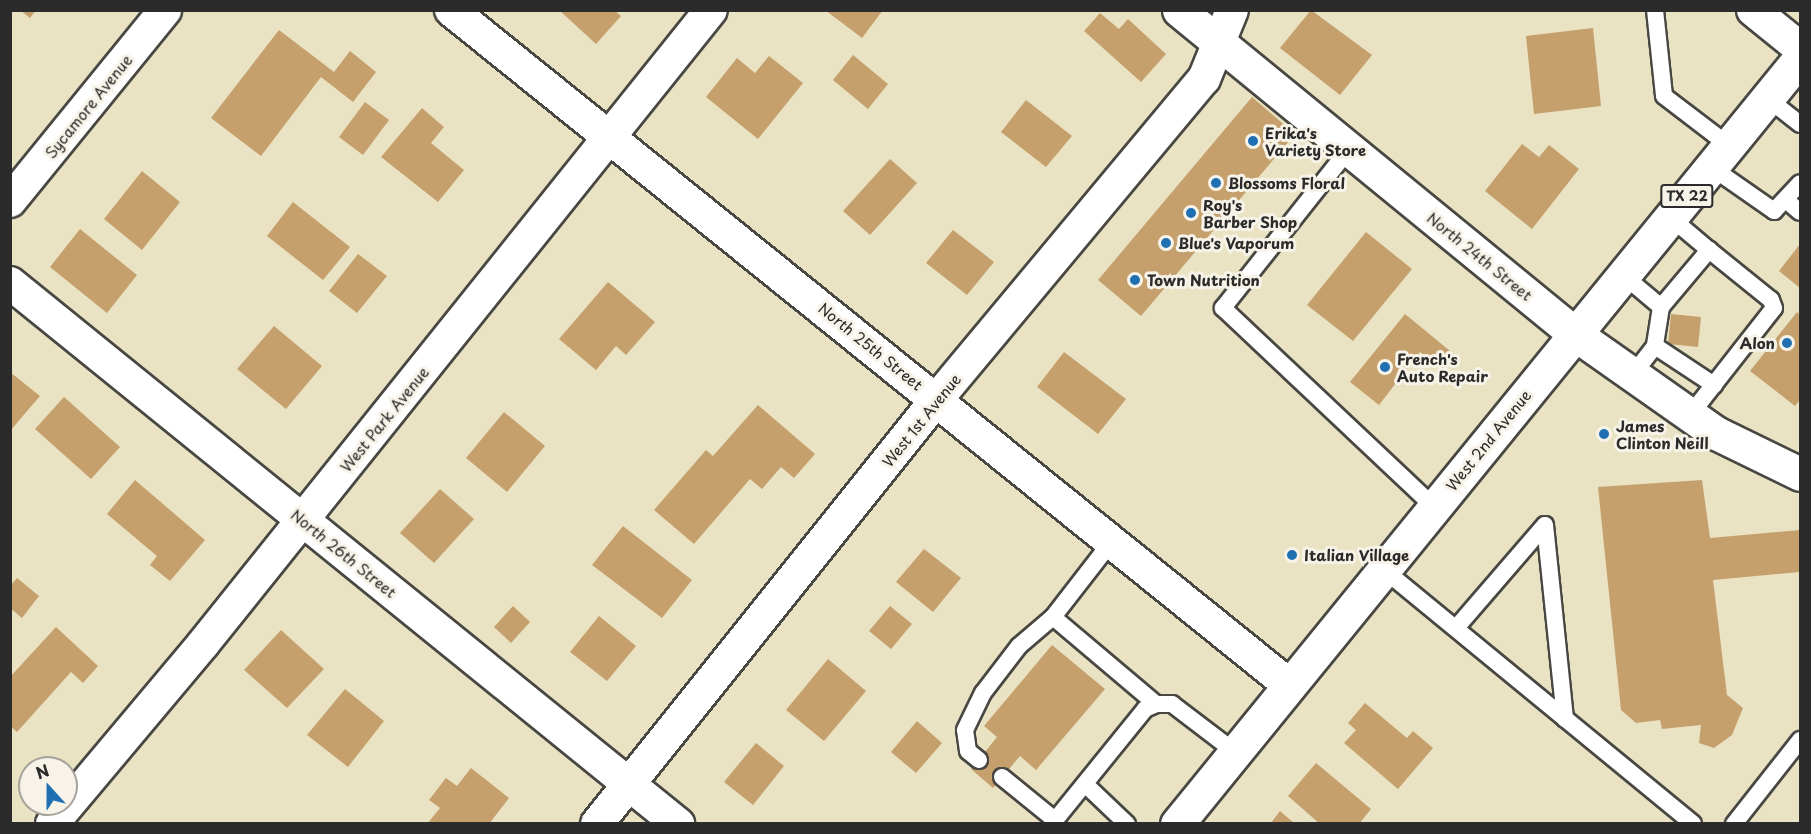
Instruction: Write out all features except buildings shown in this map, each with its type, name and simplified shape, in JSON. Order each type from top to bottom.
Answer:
[{"type":"main road","name":"North 24th Street","points":[[1179,10],[1575,334],[1716,433],[1800,474]]},
{"type":"main road","name":"West 2nd Avenue","points":[[1177,824],[1800,58]]},
{"type":"street","name":"Sycamore Avenue","points":[[10,201],[165,10]]},
{"type":"street","name":"North 25th Street","points":[[451,10],[937,399],[1289,685]]},
{"type":"street","name":"West Park Avenue","points":[[52,824],[303,519],[711,10]]},
{"type":"street","name":"West 1st Avenue","points":[[597,824],[937,399],[1204,79],[1232,10]]},
{"type":"street","points":[[1753,10],[1800,48]]},
{"type":"street","name":"North 26th Street","points":[[10,283],[678,824]]},
{"type":"lane","points":[[1655,10],[1664,96],[1767,209],[1774,211],[1800,183]]},
{"type":"lane","points":[[1767,98],[1800,124]]},
{"type":"lane","points":[[1349,149],[1223,308],[1434,507]]},
{"type":"lane","points":[[1786,200],[1800,212]]},
{"type":"lane","points":[[1670,217],[1771,300],[1774,308],[1690,415]]},
{"type":"lane","points":[[1633,374],[1655,346],[1661,307],[1709,250]]},
{"type":"lane","points":[[1623,275],[1661,307]]},
{"type":"lane","points":[[1655,346],[1714,385]]},
{"type":"lane","points":[[1456,628],[1545,525],[1565,718]]},
{"type":"lane","points":[[979,760],[968,751],[965,730],[983,693],[1019,646],[1053,617],[1112,541]]},
{"type":"lane","points":[[1383,569],[1693,824]]},
{"type":"lane","points":[[1053,617],[1156,704]]},
{"type":"lane","points":[[1002,777],[1054,822],[1145,709],[1156,704],[1173,704],[1235,752]]},
{"type":"lane","points":[[1734,824],[1800,740]]},
{"type":"lane","points":[[1084,784],[1127,824]]},
{"type":"place","name":"Erika's Variety Store","points":[[1253,141]]},
{"type":"place","name":"Blossoms Floral","points":[[1216,183]]},
{"type":"place","name":"Roy's Barber Shop","points":[[1191,213]]},
{"type":"place","name":"Blue's Vaporum","points":[[1166,243]]},
{"type":"place","name":"Town Nutrition","points":[[1135,280]]},
{"type":"place","name":"Alon","points":[[1787,343]]},
{"type":"place","name":"French's Auto Repair","points":[[1385,367]]},
{"type":"place","name":"James Clinton Neill","points":[[1604,434]]},
{"type":"place","name":"Italian Village","points":[[1292,555]]}]
